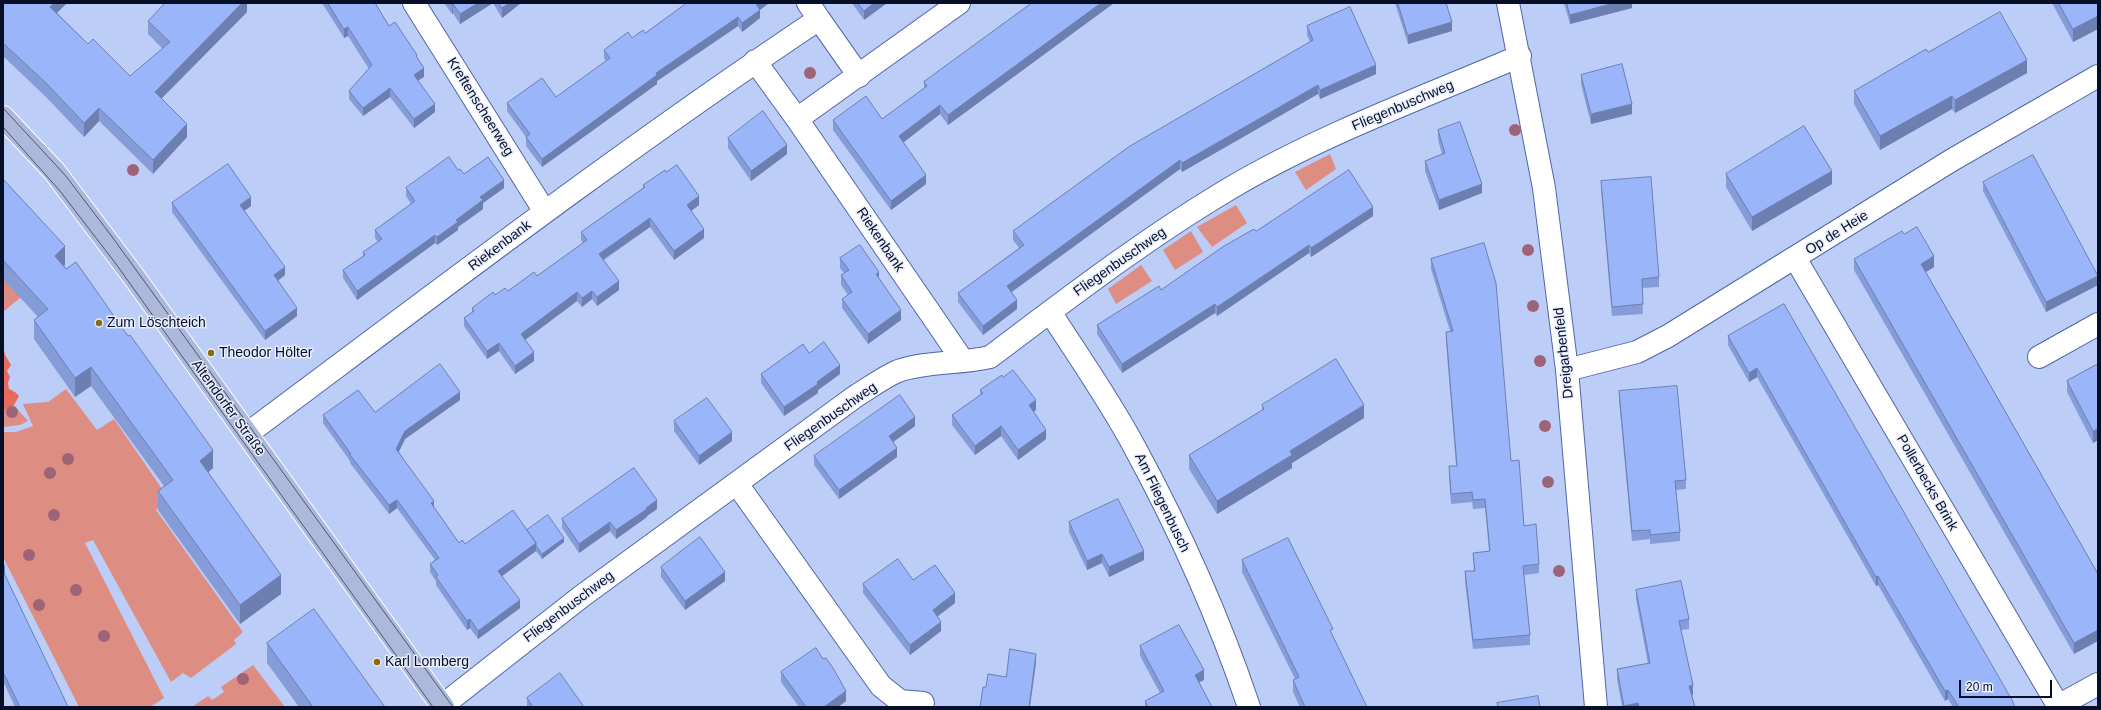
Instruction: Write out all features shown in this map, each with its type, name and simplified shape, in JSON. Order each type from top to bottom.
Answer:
[{"type":"main road","name":"Altendorfer Straße","points":[[3,117],[54,171],[134,277],[443,706]]},
{"type":"street","name":"Kreftenscheerweg","points":[[414,3],[546,212]]},
{"type":"street","points":[[797,120],[959,3]]},
{"type":"street","name":"Dreigarbenfeld","points":[[1508,3],[1520,56],[1544,188],[1567,370],[1596,707]]},
{"type":"street","name":"Riekenbank","points":[[247,434],[546,212],[755,61],[813,11],[859,76]]},
{"type":"street","name":"Fliegenbuschweg","points":[[443,706],[582,596],[856,396],[898,372],[930,364],[990,357],[1154,236],[1230,189],[1290,156],[1520,56]]},
{"type":"street","name":"Riekenbank","points":[[755,61],[963,361]]},
{"type":"street","name":"Op de Heie","points":[[1567,370],[1637,352],[1668,336],[1952,160],[2098,76]]},
{"type":"street","name":"Pollerbecks Brink","points":[[1795,258],[2059,706]]},
{"type":"street","name":"Am Fliegenbusch","points":[[1050,312],[1135,448],[1166,509],[1232,657],[1249,707]]},
{"type":"street","points":[[2039,357],[2098,324]]},
{"type":"street","points":[[737,484],[881,686],[900,701],[923,703]]},
{"type":"street","points":[[2059,706],[2098,684]]},
{"type":"shaded area","points":[[1330,154],[1336,169],[1306,190],[1295,172]]},
{"type":"shaded area","points":[[1236,205],[1247,223],[1212,247],[1197,227]]},
{"type":"shaded area","points":[[1191,231],[1203,252],[1175,270],[1163,250]]},
{"type":"shaded area","points":[[1141,265],[1152,281],[1116,304],[1108,289]]},
{"type":"shaded area","points":[[3,278],[21,297],[3,312]]},
{"type":"shaded area","points":[[3,345],[5,355],[11,365],[7,371],[10,377],[8,383],[9,389],[19,396],[14,405],[3,410]]},
{"type":"shaded area","points":[[66,389],[97,430],[114,419],[169,499],[156,510],[243,632],[234,640],[236,644],[191,678],[183,673],[171,682],[93,540],[85,543],[164,698],[150,707],[79,707],[3,557],[3,432],[16,432],[33,426],[23,404],[48,402]]},
{"type":"shaded area","points":[[3,393],[28,421],[20,425],[3,427]]},
{"type":"shaded area","points":[[253,665],[285,707],[192,707],[208,696],[212,700],[224,692],[221,687]]},
{"type":"building","points":[[3,3],[54,3],[50,7],[88,44],[93,39],[130,76],[170,42],[148,21],[165,3],[242,3],[155,92],[187,124],[153,160],[99,108],[84,123],[47,84],[3,43]]},
{"type":"building","points":[[328,3],[375,3],[389,26],[395,22],[417,55],[416,56],[424,68],[414,75],[435,104],[414,119],[390,88],[363,108],[349,91],[372,65],[348,27],[344,29]]},
{"type":"building","points":[[450,3],[478,3],[460,14],[453,4],[452,5]]},
{"type":"building","points":[[499,3],[509,3],[502,8]]},
{"type":"building","points":[[687,3],[757,3],[756,4],[760,10],[742,23],[738,17],[656,73],[657,75],[542,159],[526,137],[530,134],[507,103],[542,78],[556,97],[610,58],[604,50],[628,32],[632,38],[643,30],[645,33]]},
{"type":"building","points":[[858,3],[874,3],[864,11]]},
{"type":"building","points":[[1032,3],[1101,3],[948,115],[940,105],[899,136],[926,175],[891,201],[833,120],[866,96],[882,119],[927,86],[924,82]]},
{"type":"building","points":[[1398,3],[1446,3],[1452,22],[1408,35]]},
{"type":"building","points":[[1567,3],[1614,3],[1570,15]]},
{"type":"building","points":[[2059,3],[2098,3],[2098,16],[2073,29]]},
{"type":"building","points":[[1350,7],[1376,65],[1320,90],[1318,85],[1182,163],[1180,160],[1007,286],[1017,300],[983,326],[958,293],[1024,245],[1013,231],[1130,146],[1313,40],[1307,26]]},
{"type":"building","points":[[2000,12],[2027,60],[1955,100],[1952,96],[1880,136],[1854,91],[1926,49],[1928,52]]},
{"type":"building","points":[[1622,64],[1632,104],[1591,114],[1581,75]]},
{"type":"building","points":[[763,111],[787,145],[751,171],[728,138]]},
{"type":"building","points":[[1460,122],[1482,184],[1439,200],[1425,161],[1445,153],[1438,130]]},
{"type":"building","points":[[1804,126],[1832,171],[1752,217],[1726,174]]},
{"type":"building","points":[[2033,155],[2098,276],[2046,302],[1983,182]]},
{"type":"building","points":[[449,157],[458,170],[460,169],[464,174],[488,157],[504,180],[480,197],[483,200],[456,220],[458,222],[437,237],[435,235],[357,291],[343,270],[365,255],[363,252],[382,239],[375,230],[415,201],[406,188]]},
{"type":"building","points":[[228,164],[251,197],[240,205],[285,267],[274,275],[297,308],[265,331],[172,203]]},
{"type":"building","points":[[677,165],[699,196],[687,205],[704,229],[674,251],[650,218],[599,254],[619,281],[597,297],[592,291],[582,298],[577,292],[521,334],[534,352],[515,366],[499,343],[487,351],[464,318],[474,311],[472,308],[493,292],[495,295],[505,288],[508,291],[534,272],[537,276],[587,240],[581,232],[645,187],[643,185],[665,170],[666,172]]},
{"type":"building","points":[[1349,170],[1373,207],[1311,248],[1309,245],[1217,307],[1215,304],[1122,364],[1097,325],[1159,286],[1161,290],[1224,246],[1254,229],[1256,231]]},
{"type":"building","points":[[1651,177],[1659,277],[1642,279],[1643,304],[1612,307],[1601,181]]},
{"type":"building","points":[[3,179],[65,246],[55,256],[66,269],[76,262],[128,336],[130,335],[213,450],[200,461],[281,575],[240,605],[158,491],[173,480],[91,367],[75,378],[34,320],[48,309],[3,260]]},
{"type":"building","points":[[1917,227],[1934,256],[1921,264],[2098,574],[2098,630],[2074,643],[1854,259],[1902,231],[1904,234]]},
{"type":"building","points":[[1484,243],[1496,283],[1511,461],[1519,460],[1524,526],[1536,524],[1539,564],[1523,566],[1530,635],[1473,640],[1465,571],[1475,571],[1473,553],[1490,551],[1485,499],[1473,500],[1472,492],[1451,494],[1449,466],[1457,466],[1446,332],[1453,331],[1431,259]]},
{"type":"building","points":[[860,245],[879,272],[876,274],[901,310],[868,334],[842,299],[852,292],[841,275],[849,270],[840,258]]},
{"type":"building","points":[[1784,304],[2015,707],[1959,707],[1948,690],[1945,691],[1878,576],[1876,577],[1757,368],[1749,373],[1728,336]]},
{"type":"building","points":[[824,342],[840,365],[817,382],[818,384],[784,407],[761,374],[803,344],[809,353]]},
{"type":"building","points":[[1336,359],[1364,405],[1290,451],[1292,455],[1217,501],[1189,455],[1264,409],[1262,405]]},
{"type":"building","points":[[440,364],[460,392],[405,431],[396,449],[434,501],[431,503],[459,543],[462,540],[465,544],[513,510],[536,543],[498,571],[520,600],[478,631],[470,619],[467,621],[436,577],[438,575],[430,564],[439,558],[397,500],[389,505],[350,455],[351,454],[323,415],[358,390],[375,412]]},
{"type":"building","points":[[2098,364],[2098,429],[2093,431],[2067,381]]},
{"type":"building","points":[[1013,370],[1036,400],[1029,405],[1046,430],[1018,450],[1001,426],[975,446],[952,415],[983,393],[980,390],[1002,375],[1003,377]]},
{"type":"building","points":[[1677,386],[1686,480],[1675,481],[1680,532],[1650,535],[1650,530],[1632,531],[1619,391]]},
{"type":"building","points":[[900,395],[915,417],[889,436],[897,448],[839,490],[814,456]]},
{"type":"building","points":[[707,398],[732,432],[699,456],[674,421]]},
{"type":"building","points":[[634,468],[657,500],[646,508],[647,509],[616,530],[610,522],[579,544],[562,519]]},
{"type":"building","points":[[1118,499],[1144,551],[1109,567],[1102,554],[1087,561],[1069,522]]},
{"type":"building","points":[[548,515],[564,538],[542,554],[527,530]]},
{"type":"building","points":[[700,537],[725,572],[685,601],[661,567]]},
{"type":"building","points":[[1288,538],[1333,629],[1330,630],[1367,707],[1305,707],[1293,680],[1299,677],[1242,560]]},
{"type":"building","points":[[898,559],[913,580],[935,565],[955,593],[933,610],[941,622],[910,645],[863,584]]},
{"type":"building","points":[[3,571],[68,707],[20,707],[3,672]]},
{"type":"building","points":[[1681,581],[1689,619],[1679,621],[1693,685],[1689,686],[1695,707],[1639,707],[1638,703],[1624,706],[1617,669],[1650,663],[1636,590]]},
{"type":"building","points":[[314,609],[385,707],[313,707],[267,643]]},
{"type":"building","points":[[1179,625],[1204,670],[1195,675],[1212,707],[1148,707],[1145,701],[1164,691],[1140,646]]},
{"type":"building","points":[[816,648],[823,659],[826,658],[833,668],[846,691],[824,707],[806,707],[781,672]]},
{"type":"building","points":[[1010,649],[1036,654],[1029,707],[980,707],[983,687],[986,687],[988,674],[1006,677]]},
{"type":"building","points":[[560,673],[584,707],[533,707],[527,698]]},
{"type":"building","points":[[1538,696],[1540,707],[1498,707],[1497,703]]},
{"type":"tram line","points":[[3,108],[65,175],[110,234],[453,707]]},
{"type":"tram line","points":[[3,127],[60,191],[116,264],[433,707]]},
{"type":"place","name":"Zum Löschteich","points":[[99,323]]},
{"type":"place","name":"Theodor Hölter","points":[[211,353]]},
{"type":"place","name":"Karl Lomberg","points":[[377,662]]}]
